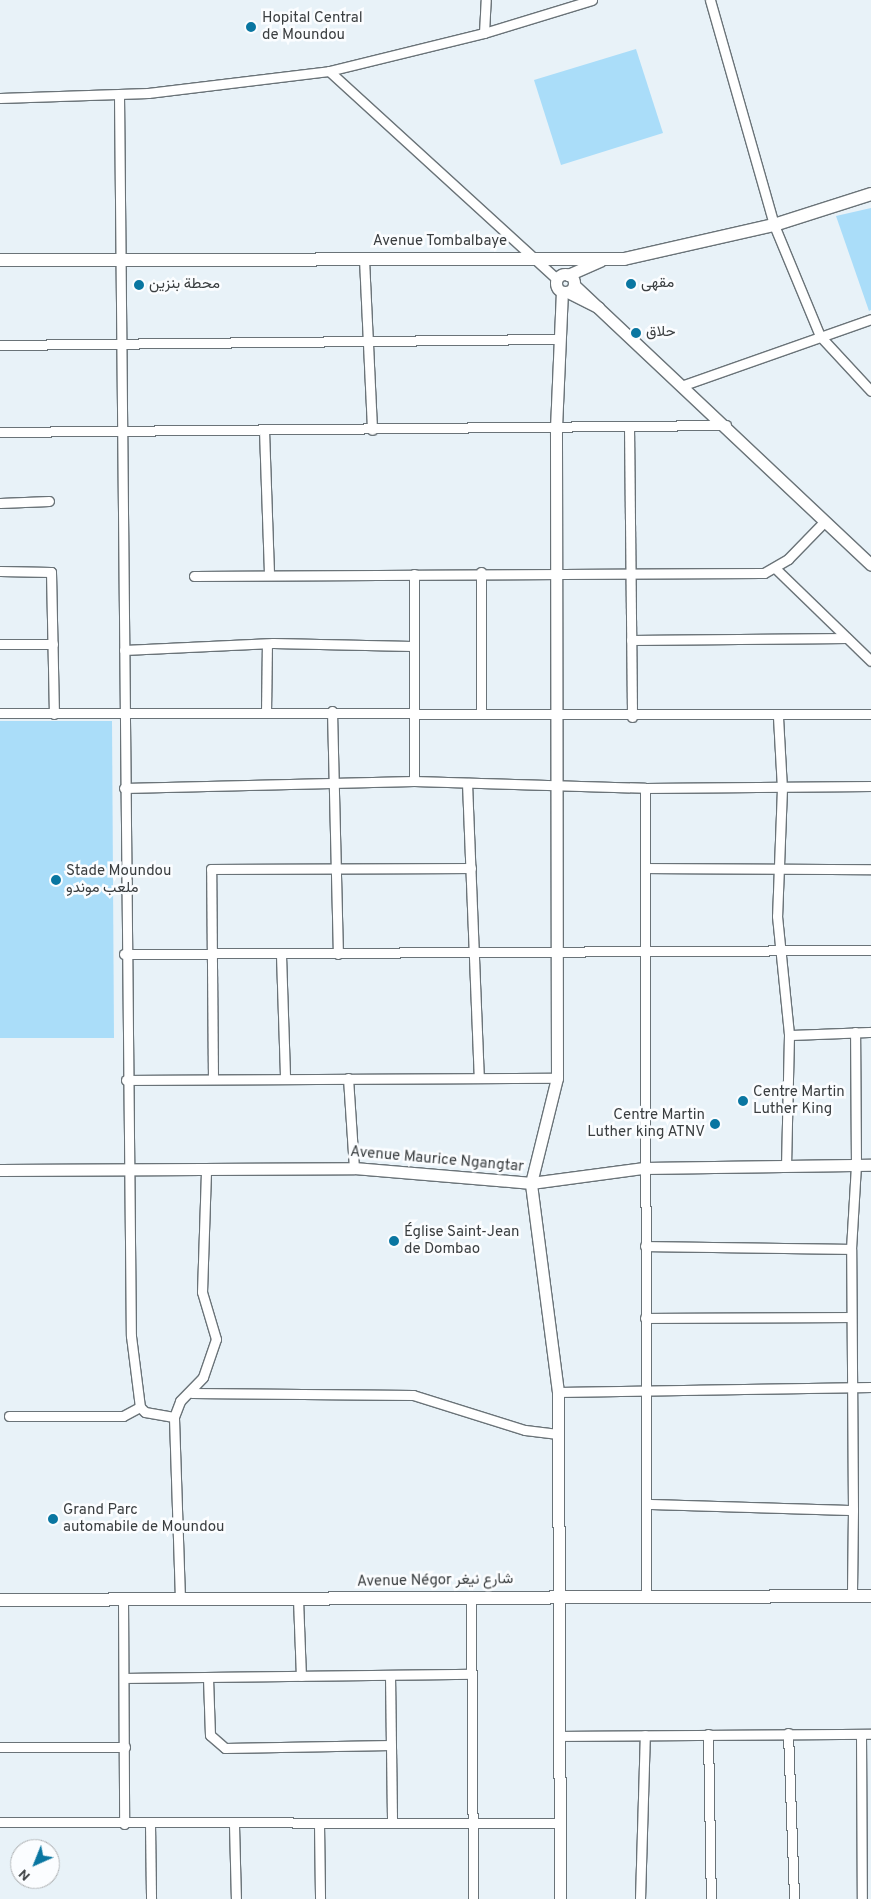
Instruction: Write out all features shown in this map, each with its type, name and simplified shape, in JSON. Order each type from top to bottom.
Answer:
[{"type":"main road","name":"Avenue Tombalbaye","points":[[0,260],[534,258],[597,262],[663,254],[774,225],[871,194]]},
{"type":"main road","name":"Avenue Négor شارع نيغر","points":[[0,1600],[646,1595],[871,1596]]},
{"type":"street","points":[[484,33],[486,0]]},
{"type":"street","points":[[0,98],[119,95],[329,71],[484,33],[592,0]]},
{"type":"street","points":[[710,0],[774,225],[820,336],[871,391]]},
{"type":"street","points":[[329,71],[534,258],[598,307],[681,386],[726,425],[871,564]]},
{"type":"street","points":[[119,95],[123,259],[124,954],[131,1336],[140,1407],[145,1412],[174,1417]]},
{"type":"street","points":[[364,259],[366,341],[372,430]]},
{"type":"street","points":[[560,1899],[558,1392],[531,1183],[557,1078],[556,428],[558,339],[567,284],[597,262]]},
{"type":"street","points":[[681,386],[871,319]]},
{"type":"street","points":[[0,345],[558,339]]},
{"type":"street","points":[[0,432],[372,430],[726,425]]},
{"type":"street","points":[[629,426],[632,717]]},
{"type":"street","points":[[264,430],[269,575]]},
{"type":"street","points":[[0,503],[49,501]]},
{"type":"street","points":[[194,576],[630,570],[764,573],[776,569],[825,521]]},
{"type":"street","points":[[776,569],[871,661]]},
{"type":"street","points":[[0,572],[51,572],[54,714]]},
{"type":"street","points":[[481,572],[482,713]]},
{"type":"street","points":[[414,574],[411,711],[414,781]]},
{"type":"street","points":[[631,640],[847,638]]},
{"type":"street","points":[[0,644],[53,644]]},
{"type":"street","points":[[124,650],[267,644],[412,646]]},
{"type":"street","points":[[266,712],[267,644]]},
{"type":"street","points":[[332,711],[338,954]]},
{"type":"street","points":[[0,714],[332,711],[411,711],[632,717],[778,717],[871,714]]},
{"type":"street","points":[[778,717],[782,788],[778,870],[780,952],[789,1035],[786,1164]]},
{"type":"street","points":[[124,788],[333,786],[414,781],[645,788],[871,786]]},
{"type":"street","points":[[467,782],[479,1076]]},
{"type":"street","points":[[645,788],[646,1595]]},
{"type":"street","points":[[213,1079],[211,869],[471,868]]},
{"type":"street","points":[[645,868],[778,870],[871,868]]},
{"type":"street","points":[[124,954],[281,955],[557,951],[645,954],[871,950]]},
{"type":"street","points":[[281,955],[285,1078]]},
{"type":"street","points":[[852,1596],[850,1249],[856,1165],[856,1032]]},
{"type":"street","points":[[789,1035],[871,1032]]},
{"type":"street","points":[[126,1080],[479,1076],[557,1078]]},
{"type":"street","points":[[348,1078],[354,1168]]},
{"type":"street","name":"Avenue Maurice Ngangtar","points":[[0,1170],[354,1168],[531,1183],[644,1168],[786,1164],[871,1165]]},
{"type":"street","points":[[180,1599],[174,1417],[180,1401],[192,1393],[206,1370],[216,1339],[202,1292],[206,1169]]},
{"type":"street","points":[[645,1246],[850,1249]]},
{"type":"street","points":[[645,1318],[850,1317]]},
{"type":"street","points":[[558,1392],[871,1387]]},
{"type":"street","points":[[192,1393],[413,1395],[525,1430],[558,1434]]},
{"type":"street","points":[[8,1416],[123,1416],[140,1407]]},
{"type":"street","points":[[647,1504],[853,1510]]},
{"type":"street","points":[[471,1596],[473,1899]]},
{"type":"street","points":[[123,1598],[126,1678],[124,1824]]},
{"type":"street","points":[[298,1599],[301,1676]]},
{"type":"street","points":[[126,1678],[471,1674]]},
{"type":"street","points":[[390,1675],[392,1823]]},
{"type":"street","points":[[208,1678],[210,1735],[225,1748],[392,1745]]},
{"type":"street","points":[[559,1736],[788,1733],[871,1734]]},
{"type":"street","points":[[788,1733],[794,1899]]},
{"type":"street","points":[[708,1734],[711,1899]]},
{"type":"street","points":[[861,1734],[862,1899]]},
{"type":"street","points":[[640,1899],[645,1735]]},
{"type":"street","points":[[0,1747],[125,1747]]},
{"type":"street","points":[[0,1822],[234,1825],[472,1822],[559,1823]]},
{"type":"street","points":[[150,1824],[150,1899]]},
{"type":"street","points":[[319,1824],[320,1899]]},
{"type":"street","points":[[234,1825],[236,1899]]},
{"type":"shaded area","points":[[636,49],[663,133],[561,165],[534,80]]},
{"type":"shaded area","points":[[871,208],[871,310],[869,311],[836,216]]},
{"type":"shaded area","name":"Stade Moundou ملعب موندو","points":[[0,721],[112,721],[114,1038],[0,1038]]},
{"type":"place","name":"Hopital Central de Moundou","points":[[251,27]]},
{"type":"place","name":"مقهى","points":[[631,284]]},
{"type":"place","name":"محطة بنزين","points":[[139,285]]},
{"type":"place","name":"حلاق","points":[[636,333]]},
{"type":"place","name":"Stade Moundou ملعب موندو","points":[[56,880]]},
{"type":"place","name":"Centre Martin Luther King","points":[[743,1101]]},
{"type":"place","name":"Centre Martin Luther king ATNV","points":[[715,1124]]},
{"type":"place","name":"Église Saint-Jean de Dombao","points":[[394,1241]]},
{"type":"place","name":"Grand Parc automabile de Moundou","points":[[53,1519]]}]
